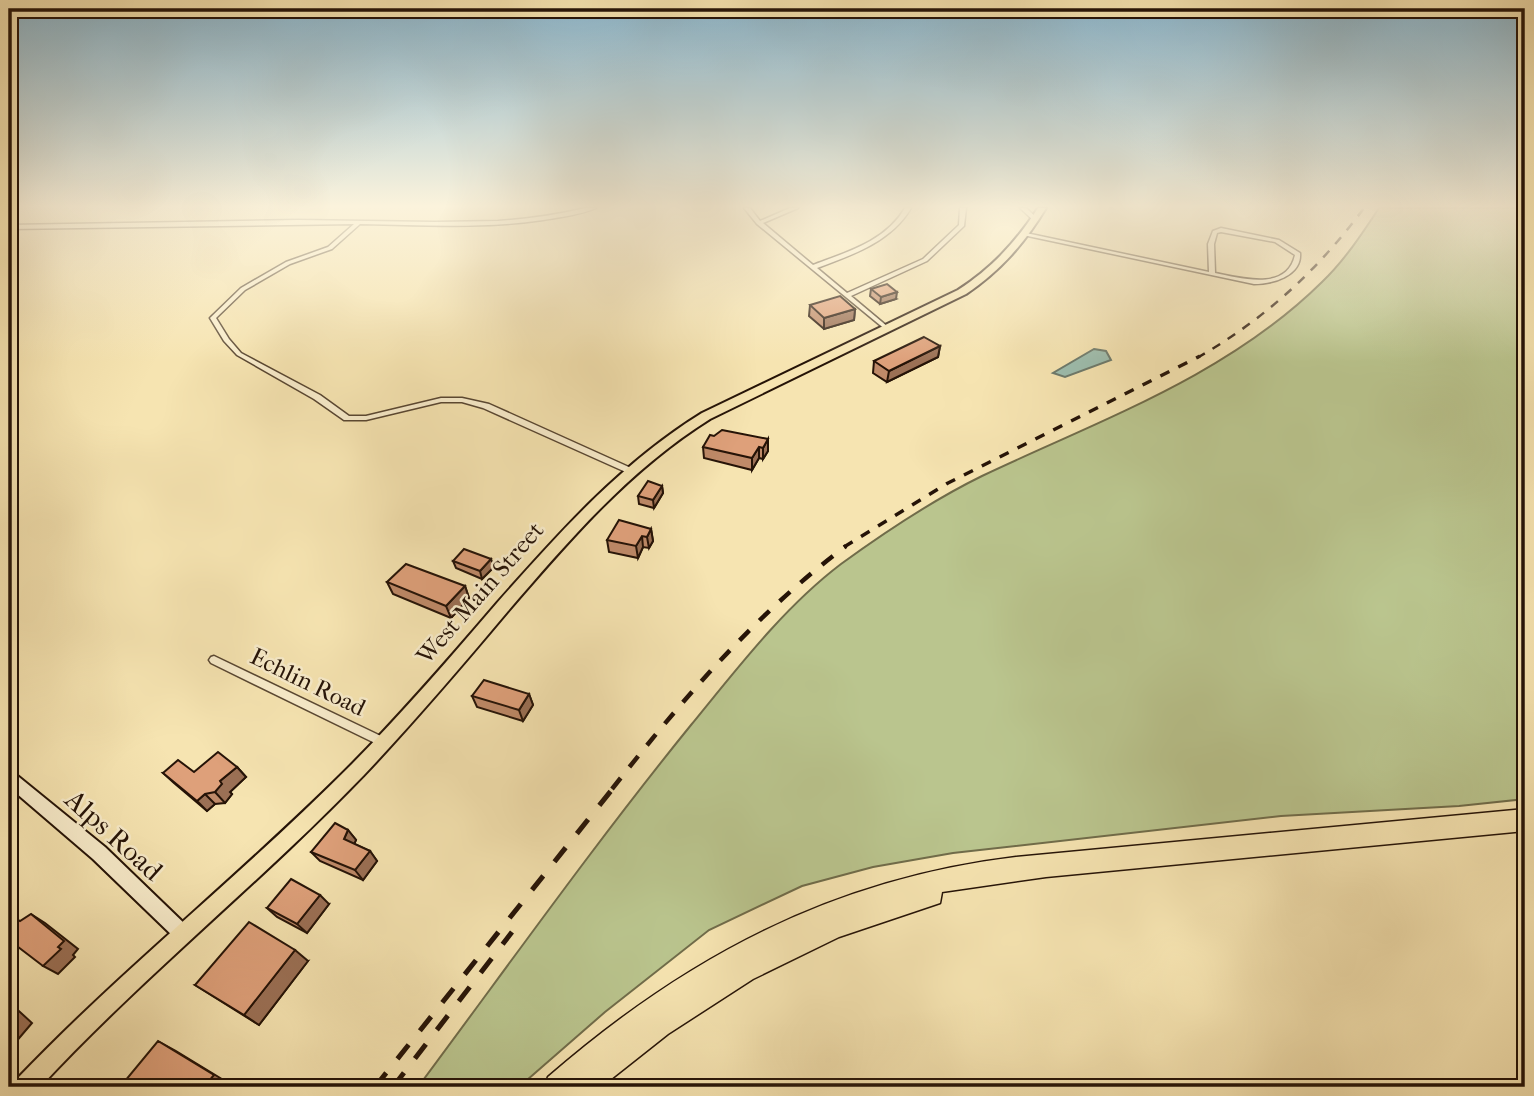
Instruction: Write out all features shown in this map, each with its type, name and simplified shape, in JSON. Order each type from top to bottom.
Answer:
[{"type":"highway","points":[[558,1087],[626,1030],[719,967],[814,920],[899,890],[954,877],[1033,866],[1525,820]]},
{"type":"highway","points":[[579,1087],[663,1020],[743,969],[829,928],[903,902],[1009,881],[1525,832]]},
{"type":"main road","name":"West Main Street","points":[[25,1087],[67,1040],[298,829],[383,742],[581,517],[628,470],[706,416],[962,292],[1007,259]]},
{"type":"street","points":[[303,259],[266,274],[224,305],[213,318],[226,340],[239,354],[317,397],[347,418],[366,418],[441,400],[462,400],[486,406],[628,470]]},
{"type":"street","points":[[803,259],[886,328]]},
{"type":"street","points":[[813,267],[831,259]]},
{"type":"street","points":[[847,295],[925,259]]},
{"type":"street","points":[[1141,259],[1259,282],[1277,280],[1293,267],[1296,259]]},
{"type":"street","points":[[1211,259],[1212,274]]},
{"type":"street","name":"Echlin Road","points":[[214,660],[383,742]]},
{"type":"street","name":"Alps Road","points":[[9,778],[99,853],[182,933]]},
{"type":"green space","points":[[1342,259],[1525,259],[1525,799],[1459,806],[1281,816],[953,853],[873,867],[802,886],[709,930],[605,1012],[519,1087],[418,1087],[656,769],[761,640],[820,581],[875,540],[945,495],[1116,415],[1204,370],[1285,315],[1330,274]]},
{"type":"shaded area","points":[[1094,349],[1106,351],[1111,360],[1065,377],[1053,373]]},
{"type":"building","points":[[887,284],[897,292],[881,297],[871,289]]},
{"type":"building","points":[[840,296],[855,309],[824,318],[810,305]]},
{"type":"building","points":[[924,337],[940,346],[889,371],[874,361]]},
{"type":"building","points":[[722,430],[768,439],[752,458],[703,447],[710,435],[714,436]]},
{"type":"building","points":[[648,481],[662,486],[653,500],[638,496]]},
{"type":"building","points":[[619,520],[651,529],[647,537],[642,536],[636,546],[607,540]]},
{"type":"building","points":[[464,549],[491,559],[480,571],[453,561]]},
{"type":"building","points":[[406,564],[465,586],[446,606],[387,582]]},
{"type":"building","points":[[484,680],[529,694],[519,710],[472,696]]},
{"type":"building","points":[[218,752],[237,767],[220,781],[222,784],[215,792],[205,794],[197,801],[163,773],[178,760],[194,772]]},
{"type":"building","points":[[335,823],[348,830],[344,839],[370,851],[355,870],[311,852]]},
{"type":"building","points":[[291,879],[320,895],[297,924],[267,908]]},
{"type":"building","points":[[31,914],[64,941],[58,947],[61,949],[43,966],[9,940],[9,923],[15,918],[20,921]]},
{"type":"building","points":[[249,922],[295,950],[244,1015],[195,985]]},
{"type":"building","points":[[9,1009],[16,1015],[9,1023]]},
{"type":"building","points":[[158,1041],[214,1075],[204,1087],[120,1087]]},
{"type":"railway","points":[[1197,358],[1268,310],[1321,259]]},
{"type":"railway","points":[[844,547],[948,483],[1200,356]]},
{"type":"railway","points":[[612,789],[665,723],[750,629],[846,546]]},
{"type":"railway","points":[[375,1087],[614,787]]},
{"type":"railway","points":[[393,1087],[512,932]]}]
